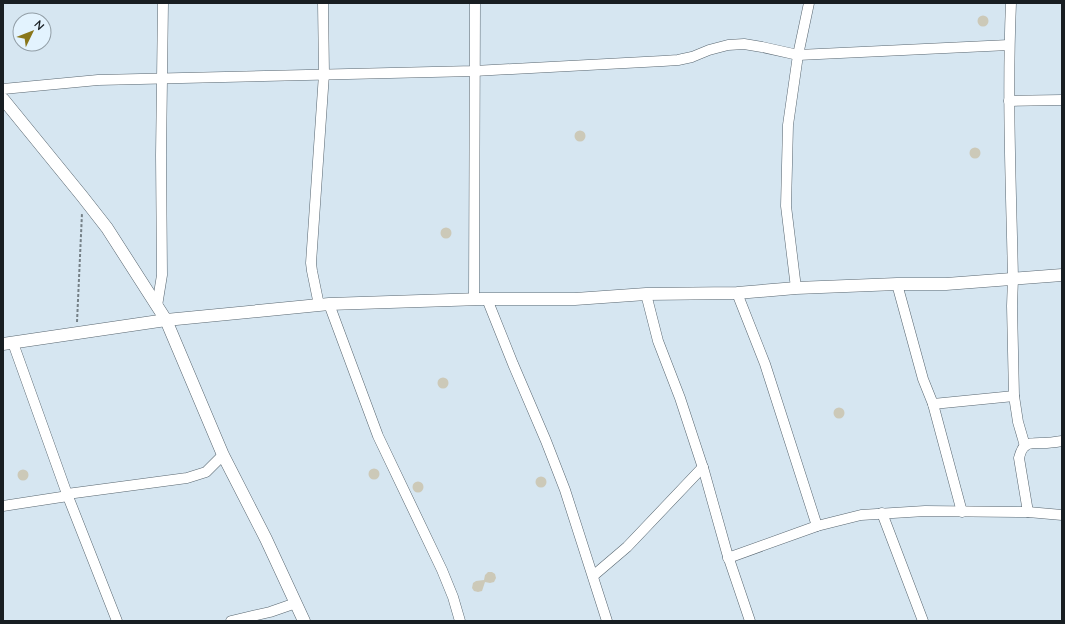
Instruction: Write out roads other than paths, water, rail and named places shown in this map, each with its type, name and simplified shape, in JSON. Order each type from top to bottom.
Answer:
[{"type":"street","points":[[158,306],[162,275],[163,3]]},
{"type":"street","points":[[323,3],[324,74],[311,263],[312,271],[324,305],[378,436],[442,570],[453,597],[460,621]]},
{"type":"street","points":[[474,299],[475,3]]},
{"type":"street","points":[[796,288],[786,206],[788,126],[798,55],[809,3]]},
{"type":"street","points":[[1011,3],[1009,101],[1014,396],[1018,422],[1025,446]]},
{"type":"street","points":[[3,89],[98,80],[474,71],[678,60],[728,45],[744,44],[798,55],[1009,45]]},
{"type":"street","points":[[3,99],[107,228],[158,306],[166,320],[223,455],[266,539],[304,621]]},
{"type":"street","points":[[1009,101],[1062,100]]},
{"type":"street","points":[[117,621],[8,343],[166,320],[324,305],[474,299],[575,299],[646,294],[737,293],[796,288],[897,284],[946,284],[1062,275]]},
{"type":"street","points":[[897,284],[923,379],[933,404],[962,512]]},
{"type":"street","points":[[737,293],[765,364],[817,526]]},
{"type":"street","points":[[646,294],[658,341],[680,398],[703,467],[728,558],[750,621]]},
{"type":"street","points":[[487,299],[565,490],[607,621]]},
{"type":"street","points":[[933,404],[1014,396]]},
{"type":"street","points":[[1028,512],[1019,458],[1021,450],[1032,442],[1062,442]]},
{"type":"street","points":[[3,506],[187,478],[206,472],[223,455]]},
{"type":"street","points":[[593,576],[627,547],[703,467]]},
{"type":"street","points":[[728,558],[817,526],[861,515],[925,511],[1028,512],[1062,515]]},
{"type":"street","points":[[882,513],[923,621]]},
{"type":"street","points":[[231,621],[270,612],[296,603]]}]
